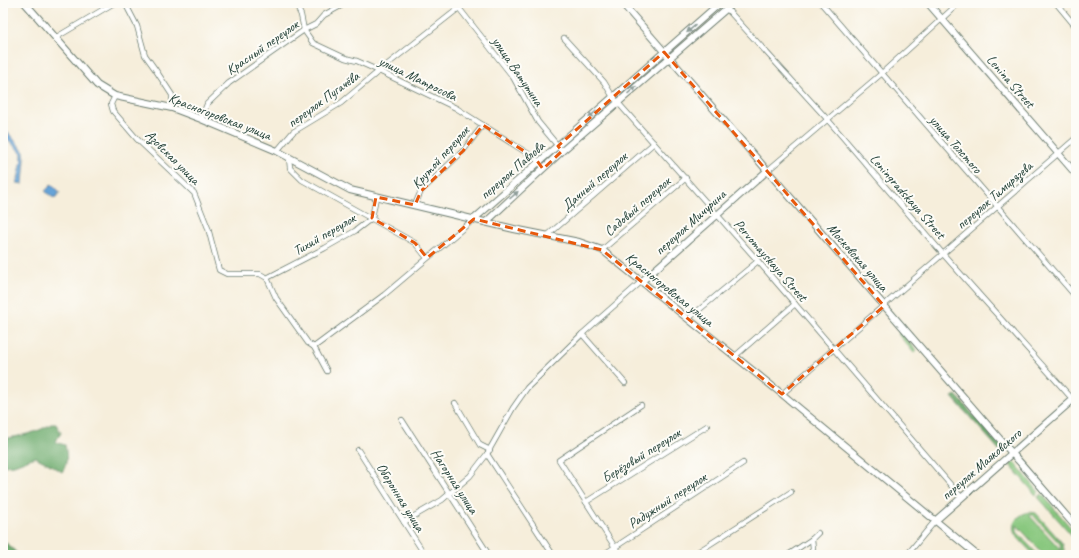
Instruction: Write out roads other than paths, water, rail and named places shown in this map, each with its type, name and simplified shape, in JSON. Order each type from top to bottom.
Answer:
[{"type":"street","points":[[25,3],[55,38],[114,3]]},
{"type":"street","points":[[125,3],[137,26],[145,55],[172,95],[172,108]]},
{"type":"street","name":"улица Матросова","points":[[295,3],[301,15],[304,30],[313,43],[345,58],[357,61],[456,108],[535,158],[544,168]]},
{"type":"street","name":"Красный переулок","points":[[201,119],[207,104],[228,83],[304,30],[316,24],[324,15],[346,3]]},
{"type":"street","name":"улица Ватутина","points":[[455,3],[513,77],[538,122],[562,151]]},
{"type":"street","name":"Московская улица","points":[[622,3],[1076,527]]},
{"type":"street","name":"переулок Павлова","points":[[314,347],[384,295],[474,219],[720,3]]},
{"type":"street","name":"переулок Павлова","points":[[486,222],[562,151],[670,58],[726,6],[733,3]]},
{"type":"street","name":"улица Толстого","points":[[820,3],[996,207],[1076,297]]},
{"type":"street","name":"Lenina Street","points":[[928,3],[1076,174]]},
{"type":"street","name":"переулок Мичурина","points":[[404,522],[442,500],[470,476],[489,452],[513,408],[527,388],[582,334],[767,171],[881,74],[959,3]]},
{"type":"street","points":[[1056,3],[1076,27]]},
{"type":"street","name":"Leningradskaya Street","points":[[726,6],[828,120],[943,254],[1075,400]]},
{"type":"street","name":"переулок Пугачёва","points":[[277,151],[293,132],[341,103],[379,71],[460,8]]},
{"type":"street","name":"Красногоровская улица","points":[[55,38],[97,85],[115,96],[172,108],[201,119],[277,151],[350,190],[579,242],[602,250],[782,394],[977,555]]},
{"type":"street","name":"Pervomayskaya Street","points":[[564,38],[604,82],[613,97],[686,178],[961,497]]},
{"type":"street","name":"Азовская улица","points":[[115,96],[111,104],[113,111],[137,139],[194,193],[208,228],[219,270],[227,274],[260,274],[268,278]]},
{"type":"street","name":"Крутой переулок","points":[[415,205],[421,191],[463,151],[483,124]]},
{"type":"street","name":"переулок Тимирязева","points":[[782,394],[1076,138]]},
{"type":"street","name":"Дачный переулок","points":[[548,235],[654,142]]},
{"type":"street","name":"Красногоровская улица","points":[[288,158],[290,168],[302,180],[416,243],[427,258]]},
{"type":"street","name":"Садовый переулок","points":[[602,250],[686,178]]},
{"type":"street","name":"Тихий переулок","points":[[268,278],[355,231],[372,218],[376,197]]},
{"type":"street","points":[[688,319],[758,261]]},
{"type":"street","points":[[268,278],[276,298],[308,343],[314,347],[327,371]]},
{"type":"street","points":[[734,356],[795,304]]},
{"type":"street","points":[[582,334],[625,383]]},
{"type":"street","name":"переулок Маяковского","points":[[907,555],[934,520],[1075,400]]},
{"type":"street","points":[[455,403],[480,445],[489,452],[554,555]]},
{"type":"street","points":[[620,555],[559,460],[641,405]]},
{"type":"street","name":"Нагорная улица","points":[[402,420],[489,555]]},
{"type":"street","name":"Берёзовый переулок","points":[[586,502],[707,426]]},
{"type":"street","name":"Оборонная улица","points":[[358,450],[425,555]]},
{"type":"street","name":"Радужный переулок","points":[[603,555],[743,463]]},
{"type":"street","points":[[693,555],[791,492]]},
{"type":"street","points":[[788,555],[812,539],[818,533]]},
{"type":"street","points":[[809,555],[813,548],[812,539]]},
{"type":"water","points":[[3,128],[24,152],[25,159],[23,184],[17,183],[22,154],[3,134]]},
{"type":"water","points":[[52,184],[60,192],[55,198],[45,191]]}]
